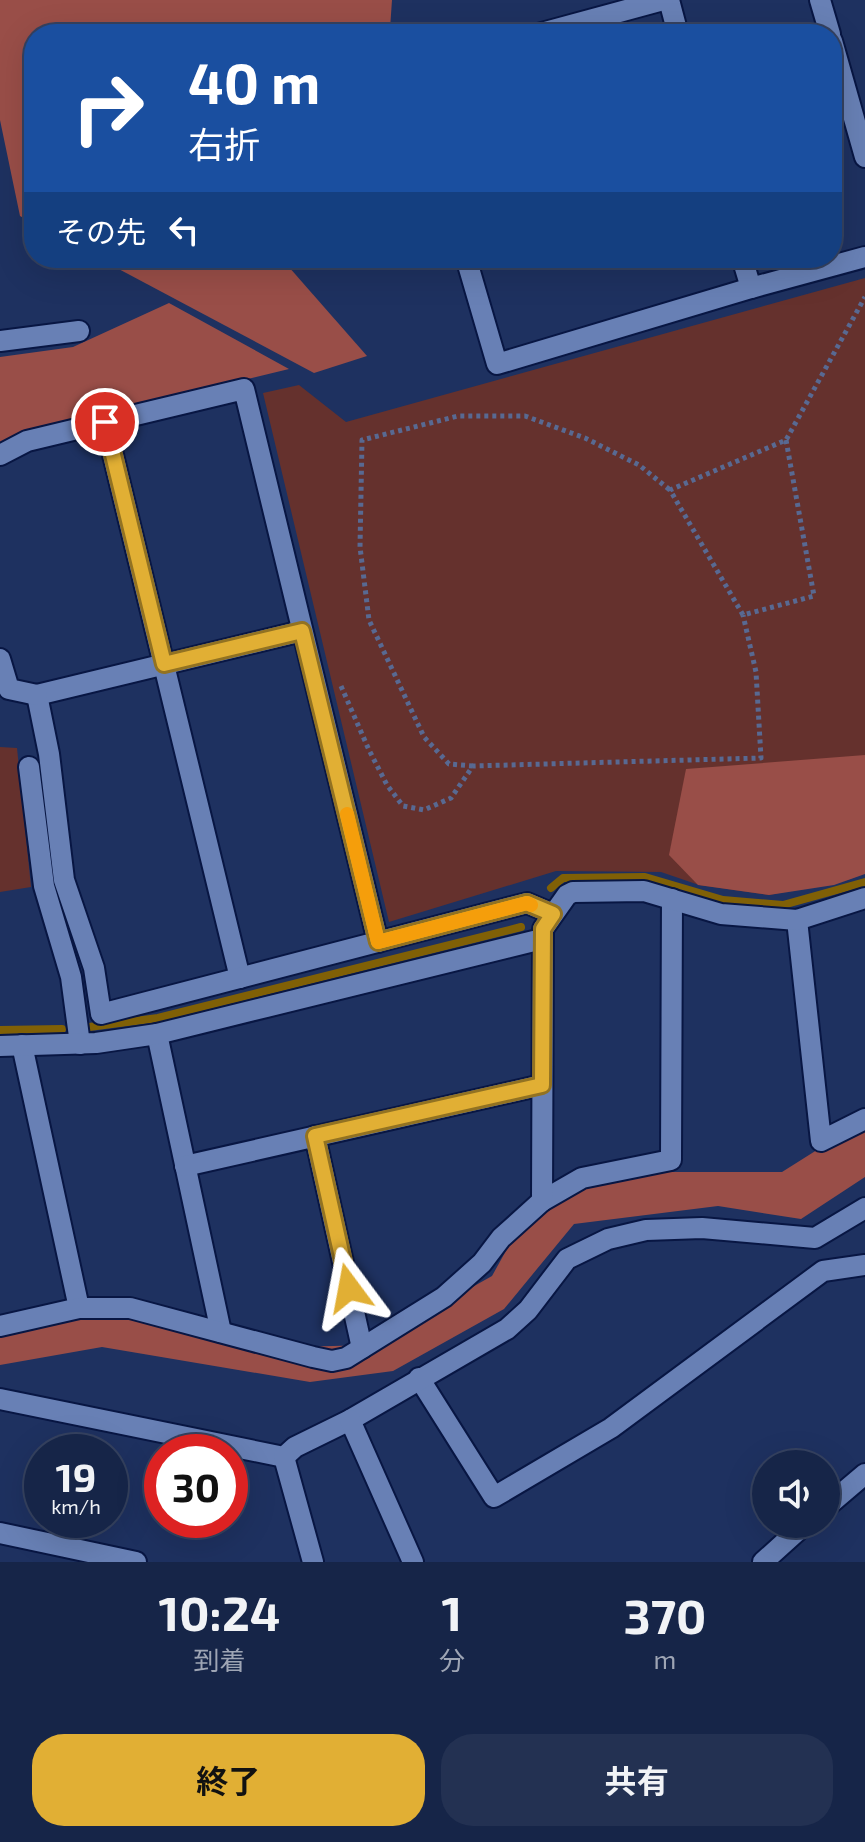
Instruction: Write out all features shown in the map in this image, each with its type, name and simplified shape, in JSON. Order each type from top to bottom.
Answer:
[{"type":"street","points":[[576,24],[666,0],[674,24]]},
{"type":"street","points":[[820,0],[827,24]]},
{"type":"street","points":[[842,76],[865,157]]},
{"type":"street","points":[[842,263],[865,257]]},
{"type":"street","points":[[469,268],[497,364],[825,268]]},
{"type":"street","points":[[745,268],[751,288]]},
{"type":"street","points":[[0,341],[79,331]]},
{"type":"street","points":[[0,455],[27,441],[244,389],[378,942]]},
{"type":"street","points":[[105,422],[240,978]]},
{"type":"street","points":[[0,659],[9,689],[37,695],[302,631]]},
{"type":"street","points":[[37,695],[49,754],[64,880],[94,968],[101,1014],[527,903],[553,914]]},
{"type":"street","points":[[29,767],[44,886],[71,977],[80,1044]]},
{"type":"street","points":[[542,1201],[542,939],[543,929],[567,895],[573,892],[644,891],[721,914],[797,920],[865,898]]},
{"type":"street","points":[[0,1326],[79,1308],[130,1308],[332,1361],[346,1358],[444,1297],[542,1201],[582,1178],[671,1160],[672,899]]},
{"type":"street","points":[[797,920],[821,1141],[865,1119]]},
{"type":"street","points":[[0,1046],[80,1044],[157,1034],[542,939]]},
{"type":"street","points":[[157,1034],[221,1332]]},
{"type":"street","points":[[22,1045],[79,1308]]},
{"type":"street","points":[[185,1166],[542,1085]]},
{"type":"street","points":[[315,1136],[362,1348]]},
{"type":"street","points":[[284,1457],[295,1447],[350,1420],[507,1329],[528,1310],[567,1259],[608,1239],[646,1230],[702,1228],[815,1238],[865,1208]]},
{"type":"street","points":[[815,1238],[823,1271]]},
{"type":"street","points":[[419,1378],[494,1497],[611,1428],[823,1271],[865,1265]]},
{"type":"street","points":[[0,1399],[284,1457]]},
{"type":"street","points":[[350,1420],[413,1562]]},
{"type":"street","points":[[284,1457],[313,1562]]},
{"type":"street","points":[[840,1495],[865,1474]]},
{"type":"street","points":[[0,1533],[136,1562]]},
{"type":"street","points":[[763,1562],[790,1538]]},
{"type":"path","points":[[670,490],[786,440],[865,297]]},
{"type":"path","points":[[458,416],[525,416],[585,438],[639,465],[670,490],[743,615],[756,672],[761,758],[473,766],[449,764],[424,737],[369,620],[360,547],[362,440],[458,416]]},
{"type":"path","points":[[743,615],[814,596],[786,440]]},
{"type":"path","points":[[340,683],[369,750],[387,785],[403,806],[424,810],[451,798],[473,766]]},
{"type":"shaded area","points":[[0,0],[392,0],[390,24],[24,24],[24,218],[20,216],[0,120]]},
{"type":"shaded area","points":[[117,268],[290,268],[367,356],[314,373]]},
{"type":"shaded area","points":[[865,278],[865,873],[848,880],[769,895],[699,885],[661,872],[556,871],[389,922],[263,393],[299,385],[346,422]]},
{"type":"shaded area","points":[[169,303],[289,369],[25,433],[0,447],[0,357],[73,347]]},
{"type":"shaded area","points":[[0,747],[17,748],[31,887],[0,892]]},
{"type":"shaded area","points":[[865,755],[865,874],[834,885],[769,895],[698,885],[669,855],[686,769]]},
{"type":"shaded area","points":[[865,1124],[865,1177],[801,1219],[718,1206],[574,1224],[504,1309],[393,1371],[310,1382],[102,1347],[0,1365],[0,1317],[5,1314],[128,1319],[296,1347],[369,1345],[492,1276],[538,1193],[643,1172],[782,1172],[855,1126]]},
{"type":"waterway","points":[[551,888],[563,878],[645,877],[723,900],[783,905],[865,882]]},
{"type":"waterway","points":[[89,1027],[158,1018],[521,927]]},
{"type":"waterway","points":[[0,1030],[62,1029]]},
{"type":"slow traffic","points":[[347,814],[378,942],[527,903],[531,905]]},
{"type":"route","points":[[105,422],[164,664],[302,631],[378,942],[527,903],[553,914],[543,929],[542,1085],[315,1136],[349,1288]]}]
